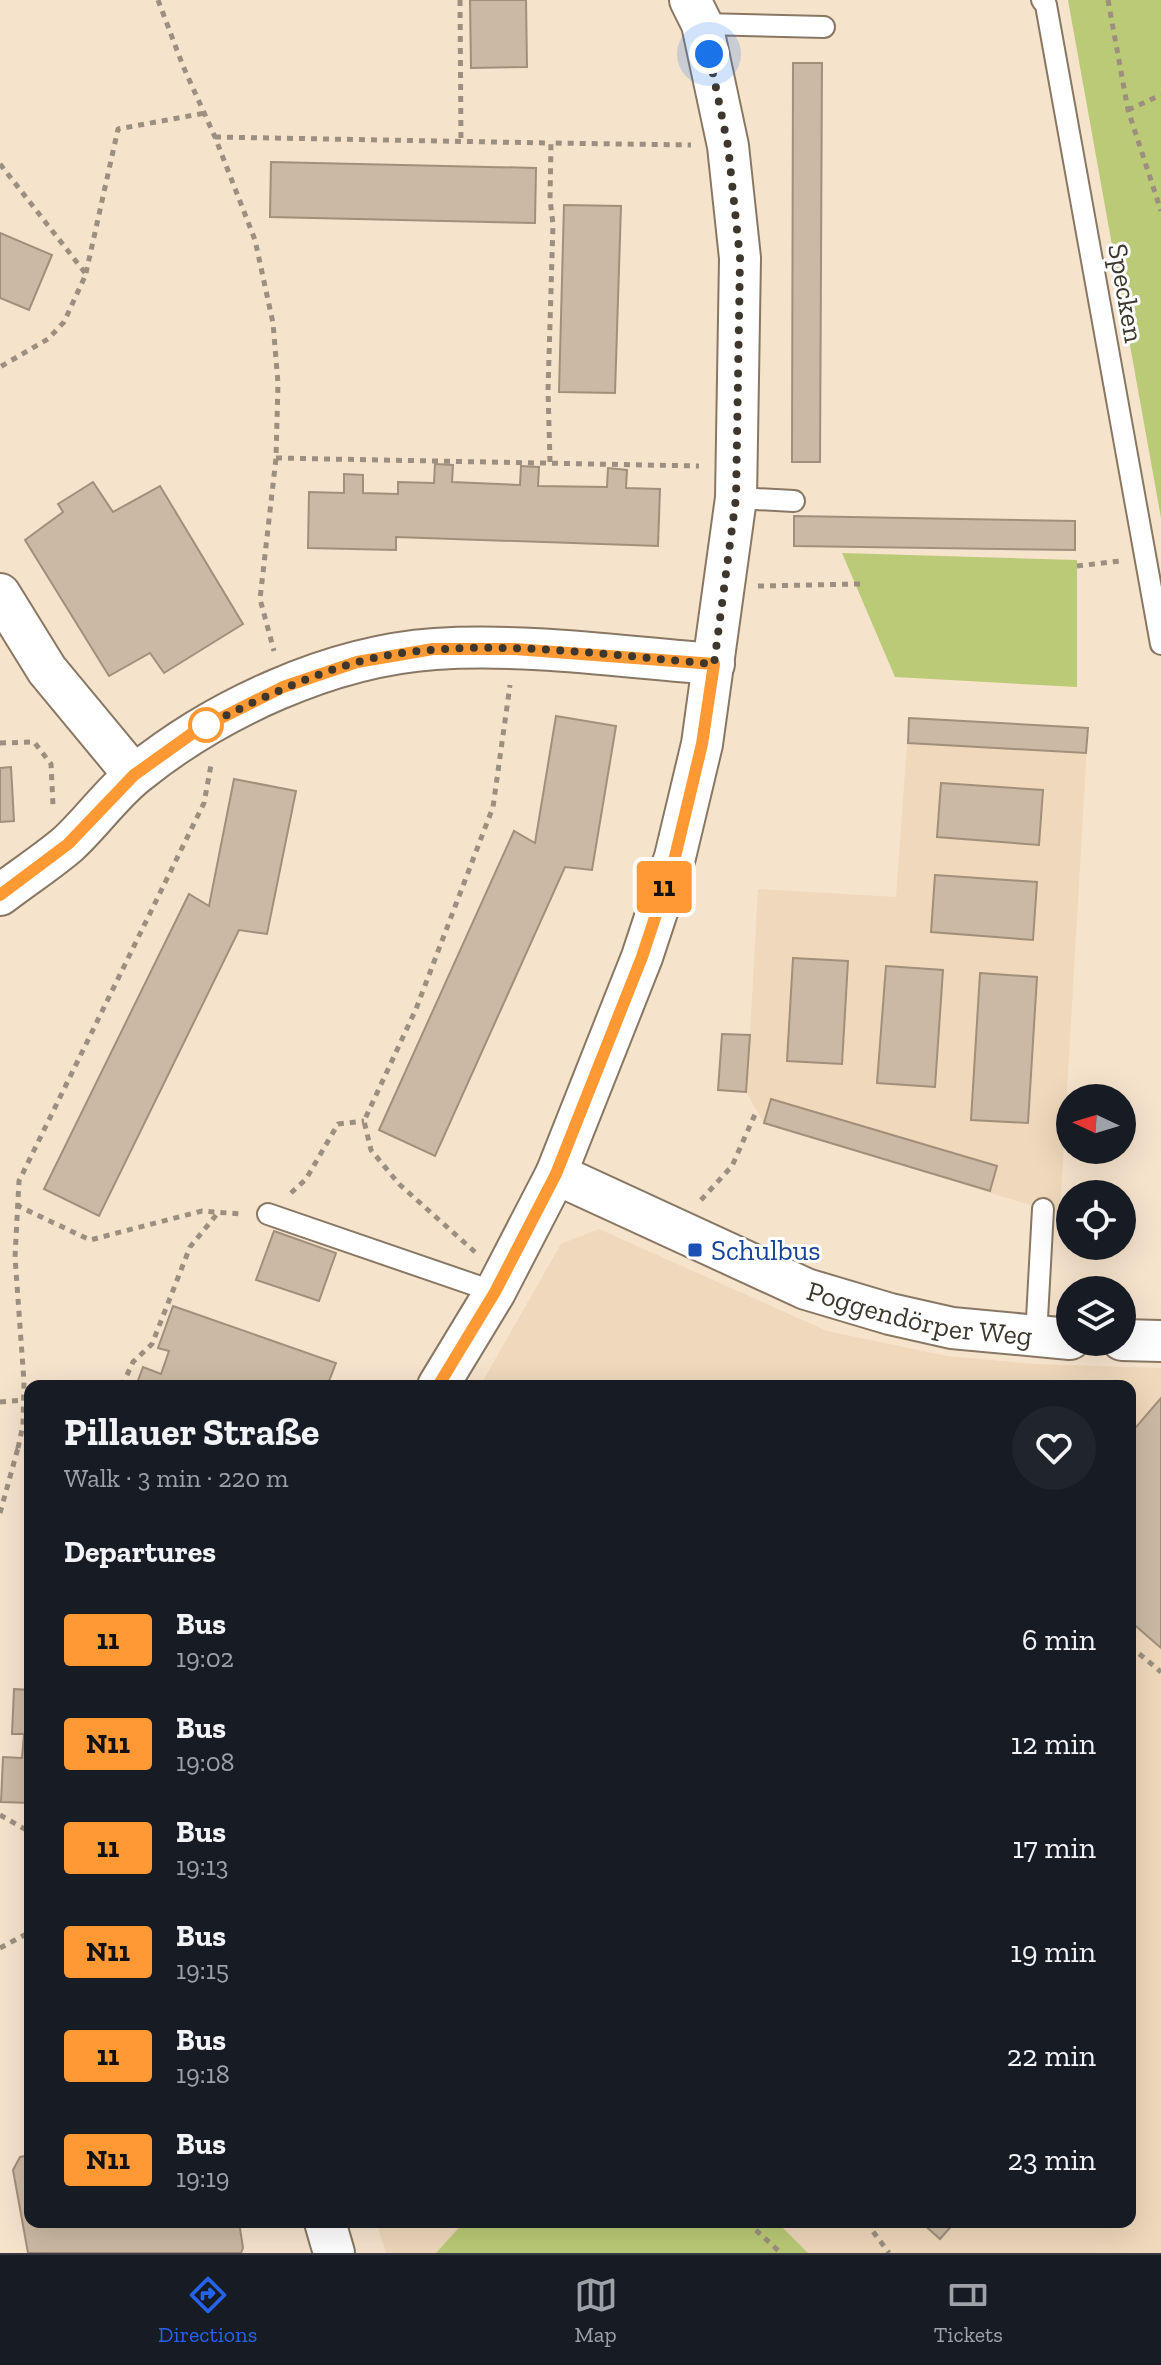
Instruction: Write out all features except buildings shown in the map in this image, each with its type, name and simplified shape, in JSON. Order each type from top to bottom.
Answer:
[{"type":"street","points":[[442,1380],[499,1285],[556,1174],[642,957],[675,857],[702,744],[725,587],[736,482],[740,258],[728,146],[696,12]]},
{"type":"street","points":[[0,594],[47,670],[134,775]]},
{"type":"street","points":[[0,895],[68,844],[134,775],[197,730],[283,687],[357,662],[433,649],[515,649],[714,664]]},
{"type":"street","name":"Poggendörper Weg","points":[[556,1174],[806,1289],[890,1314],[952,1328],[1053,1338]]},
{"type":"street","points":[[1136,1340],[1161,1341]]},
{"type":"street","points":[[327,2228],[334,2253]]},
{"type":"lane","name":"Specken","points":[[1042,0],[1046,5],[1161,644]]},
{"type":"lane","points":[[696,12],[824,27]]},
{"type":"lane","points":[[736,482],[794,501]]},
{"type":"lane","points":[[1043,1209],[1053,1338]]},
{"type":"lane","points":[[268,1214],[499,1285]]},
{"type":"path","points":[[158,0],[255,240],[273,323],[278,383],[276,458],[260,599],[283,687]]},
{"type":"path","points":[[460,0],[461,142]]},
{"type":"path","points":[[1108,0],[1128,110],[1161,211]]},
{"type":"path","points":[[1128,110],[1161,95]]},
{"type":"path","points":[[0,367],[48,339],[64,322],[86,274],[118,129],[205,113]]},
{"type":"path","points":[[215,137],[728,146]]},
{"type":"path","points":[[550,462],[551,143]]},
{"type":"path","points":[[0,164],[86,274]]},
{"type":"path","points":[[276,458],[550,462],[736,482]]},
{"type":"path","points":[[1077,566],[1146,558]]},
{"type":"path","points":[[725,587],[860,584]]},
{"type":"path","points":[[499,1285],[399,1184],[371,1150],[364,1121],[416,1009],[493,807],[515,649]]},
{"type":"path","points":[[0,743],[34,742],[51,764],[53,809],[68,844]]},
{"type":"path","points":[[0,1513],[23,1425],[15,1257],[19,1181],[204,803],[211,763]]},
{"type":"path","points":[[676,1227],[732,1166],[757,1110]]},
{"type":"path","points":[[16,1205],[90,1240],[202,1211],[268,1214],[306,1179],[338,1124],[364,1121]]},
{"type":"path","points":[[125,1380],[133,1362],[152,1344],[190,1247],[218,1213]]},
{"type":"path","points":[[0,1402],[24,1400]]},
{"type":"path","points":[[18,1448],[24,1448]]},
{"type":"path","points":[[1136,1651],[1161,1672]]},
{"type":"path","points":[[0,1815],[24,1829]]},
{"type":"path","points":[[0,1948],[24,1935]]},
{"type":"path","points":[[754,2228],[781,2253]]},
{"type":"path","points":[[870,2228],[889,2253]]},
{"type":"shaded area","points":[[909,718],[1088,728],[1067,1084],[1056,1084],[1056,1164],[1063,1164],[1062,1180],[1056,1180],[1056,1211],[764,1123],[746,1092],[718,1090],[722,1034],[750,1035],[758,889],[896,897]]},
{"type":"shaded area","points":[[599,1229],[827,1331],[947,1356],[1036,1364],[1161,1368],[1161,2253],[808,2253],[783,2228],[1136,2228],[1136,1380],[483,1380],[561,1244]]},
{"type":"shaded area","points":[[378,2228],[459,2228],[436,2253],[386,2253]]},
{"type":"green space","points":[[1068,0],[1161,0],[1161,518]]},
{"type":"green space","points":[[842,553],[1077,560],[1077,687],[895,677]]},
{"type":"green space","points":[[459,2228],[783,2228],[808,2253],[436,2253]]},
{"type":"bus line","name":"11","points":[[0,895],[68,844],[134,775],[197,730],[283,687],[357,662],[433,649],[515,649],[714,664],[702,744],[675,857],[642,957],[556,1174],[495,1292],[442,1380]]},
{"type":"place","name":"Schulbus","points":[[695,1250]]},
{"type":"route","points":[[206,725],[197,730],[283,687],[357,662],[433,649],[515,649],[714,664],[736,498],[740,258],[728,146],[709,54]]}]
